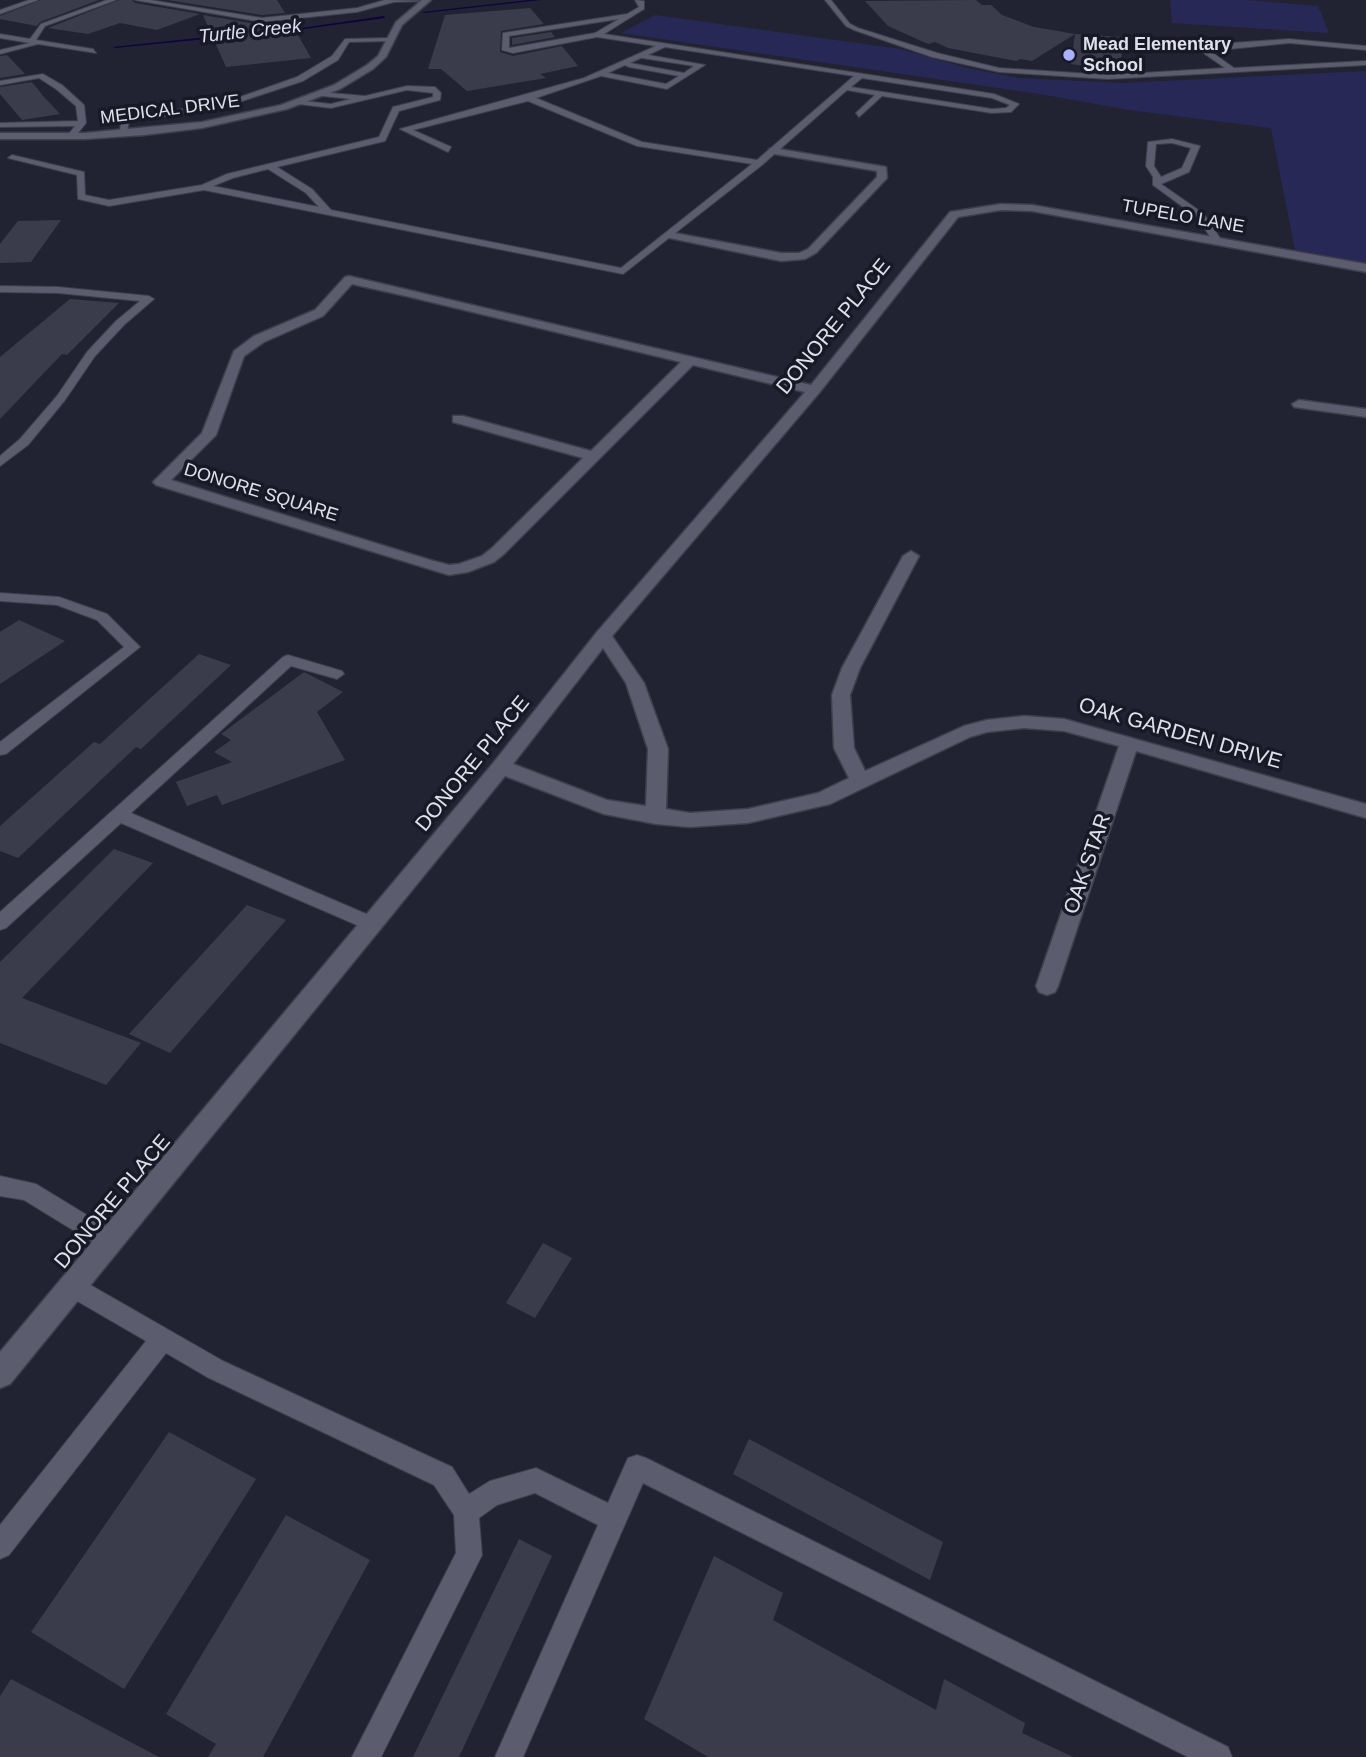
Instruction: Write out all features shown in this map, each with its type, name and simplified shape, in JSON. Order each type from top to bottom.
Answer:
[{"type":"street","name":"MEDICAL DRIVE","points":[[0,136],[123,134],[202,125],[298,102],[322,94],[370,67],[382,57],[399,24],[426,1]]},
{"type":"street","points":[[669,235],[781,257],[801,257],[812,251],[882,178],[882,169],[773,151]]},
{"type":"street","name":"TUPELO LANE","points":[[993,208],[1032,208],[1366,268]]},
{"type":"street","name":"DONORE PLACE","points":[[0,1374],[501,767],[603,636],[814,390],[954,214],[993,208]]},
{"type":"street","name":"DONORE SQUARE","points":[[691,360],[488,559],[475,565],[449,570],[161,482],[209,435],[234,361],[239,354],[259,339],[319,313],[349,281],[406,292],[691,360],[814,390]]},
{"type":"street","points":[[1299,404],[1366,413]]},
{"type":"street","points":[[458,419],[594,456]]},
{"type":"street","points":[[860,781],[844,748],[841,695],[851,668],[911,556]]},
{"type":"street","points":[[603,636],[635,683],[658,749],[656,817]]},
{"type":"street","name":"OAK GARDEN DRIVE","points":[[501,767],[604,807],[656,817],[690,820],[748,816],[823,799],[941,741],[975,729],[1007,723],[1064,725],[1366,811]]},
{"type":"street","name":"OAK STAR","points":[[1047,986],[1130,742]]},
{"type":"lane","points":[[0,12],[35,0]]},
{"type":"lane","points":[[32,41],[43,25],[113,0]]},
{"type":"lane","points":[[138,0],[262,20],[357,10],[393,0],[426,1]]},
{"type":"lane","points":[[597,35],[642,8],[642,2],[638,0]]},
{"type":"lane","points":[[828,0],[849,25],[856,29],[971,65],[1084,77],[1366,63]]},
{"type":"lane","points":[[198,9],[210,5]]},
{"type":"lane","points":[[629,16],[505,34],[506,50],[513,51],[597,35],[994,96],[1016,104],[1008,110],[992,111],[846,88]]},
{"type":"lane","points":[[0,36],[93,51]]},
{"type":"lane","points":[[123,134],[125,120],[224,106],[300,79],[335,58],[347,40],[389,40]]},
{"type":"lane","points":[[1232,71],[1206,53],[1208,48],[1290,41],[1366,48]]},
{"type":"lane","points":[[0,52],[42,42]]},
{"type":"lane","points":[[406,130],[529,98],[600,74],[664,45]]},
{"type":"lane","points":[[600,74],[667,87],[701,65],[642,55]]},
{"type":"lane","points":[[622,64],[685,75]]},
{"type":"lane","points":[[204,187],[623,271],[759,163],[860,75]]},
{"type":"lane","points":[[0,83],[40,76],[59,87],[80,105],[82,123],[71,136]]},
{"type":"lane","points":[[12,158],[81,174],[80,197],[109,203],[204,187],[230,176],[382,139],[388,121],[396,109],[437,98],[435,89],[407,88],[331,106],[298,102]]},
{"type":"lane","points":[[859,116],[881,93]]},
{"type":"lane","points":[[322,94],[365,98]]},
{"type":"lane","points":[[529,98],[640,144],[759,163]]},
{"type":"lane","points":[[388,121],[447,149]]},
{"type":"lane","points":[[0,125],[82,123]]},
{"type":"lane","points":[[1157,182],[1186,170],[1196,146],[1172,141],[1152,142],[1150,166],[1157,182],[1162,190],[1201,216],[1217,242]]},
{"type":"lane","points":[[270,166],[309,191],[327,211]]},
{"type":"lane","points":[[0,289],[58,290],[149,299],[98,346],[54,407],[24,442],[0,462]]},
{"type":"lane","points":[[0,597],[59,601],[102,617],[133,647],[0,750]]},
{"type":"lane","points":[[0,923],[288,660],[337,674]]},
{"type":"lane","points":[[119,815],[372,923]]},
{"type":"lane","points":[[0,1186],[28,1191],[110,1241]]},
{"type":"lane","points":[[73,1286],[215,1369],[443,1476],[466,1512],[469,1555],[366,1757]]},
{"type":"lane","points":[[0,1546],[163,1338]]},
{"type":"lane","points":[[509,1757],[637,1466],[1218,1757]]},
{"type":"lane","points":[[466,1512],[490,1494],[536,1480],[613,1518]]},
{"type":"shaded area","points":[[1170,0],[1247,0],[1318,6],[1329,33],[1172,23]]},
{"type":"shaded area","points":[[655,15],[900,49],[967,68],[1019,78],[1123,83],[1366,71],[1366,263],[1295,250],[1271,128],[1129,110],[1046,95],[621,33]]},
{"type":"building","points":[[41,0],[99,0],[40,22],[37,26],[0,19],[0,16]]},
{"type":"building","points":[[119,0],[132,0],[135,3],[200,14],[157,30],[120,23],[88,34],[48,28]]},
{"type":"building","points":[[167,0],[277,0],[285,13],[262,15]]},
{"type":"building","points":[[976,0],[982,5],[991,5],[1002,15],[1034,27],[1075,34],[1032,61],[1016,61],[948,48],[935,42],[928,44],[888,26],[865,1]]},
{"type":"building","points":[[530,8],[544,24],[501,31],[500,52],[513,56],[562,46],[578,66],[540,74],[546,78],[467,91],[441,69],[428,69],[445,15]]},
{"type":"building","points":[[203,15],[262,25],[290,22],[292,25],[286,28],[294,28],[311,58],[226,67]]},
{"type":"building","points":[[551,32],[555,37],[512,45],[512,38]]},
{"type":"building","points":[[1075,34],[1121,37],[1122,68],[1112,67],[1112,70],[1071,64]]},
{"type":"building","points":[[7,55],[25,74],[0,78],[0,56]]},
{"type":"building","points":[[32,82],[60,114],[22,120],[0,94],[0,87]]},
{"type":"building","points":[[61,220],[31,262],[0,263],[0,244],[18,221]]},
{"type":"building","points":[[70,299],[119,303],[67,355],[62,354],[0,419],[0,357]]},
{"type":"building","points":[[19,620],[65,641],[0,684],[0,632]]},
{"type":"building","points":[[199,654],[231,665],[141,749],[136,747],[18,858],[0,851],[0,826],[94,742],[100,744]]},
{"type":"building","points":[[304,672],[343,692],[317,712],[345,760],[222,805],[217,795],[187,806],[176,782],[232,762],[214,752],[231,740],[221,734]]},
{"type":"building","points":[[114,849],[153,863],[22,998],[141,1043],[106,1085],[0,1043],[0,962]]},
{"type":"building","points":[[247,905],[286,920],[170,1053],[129,1034]]},
{"type":"building","points":[[543,1243],[572,1258],[535,1318],[506,1303]]},
{"type":"building","points":[[169,1432],[256,1479],[124,1689],[31,1632]]},
{"type":"building","points":[[749,1439],[943,1542],[930,1580],[733,1474]]},
{"type":"building","points":[[286,1515],[370,1560],[263,1757],[208,1757],[216,1744],[166,1714]]},
{"type":"building","points":[[519,1539],[552,1556],[459,1757],[413,1757]]},
{"type":"building","points":[[714,1556],[783,1593],[773,1620],[936,1710],[944,1679],[1025,1723],[1022,1733],[1073,1757],[708,1757],[644,1719]]},
{"type":"building","points":[[11,1679],[159,1757],[0,1757],[0,1696]]},
{"type":"waterway","name":"Turtle Creek","points":[[424,12],[539,0]]},
{"type":"waterway","name":"Turtle Creek","points":[[282,31],[384,17]]},
{"type":"waterway","name":"Turtle Creek","points":[[115,47],[226,36]]},
{"type":"place","name":"Mead Elementary School","points":[[1069,55]]}]
